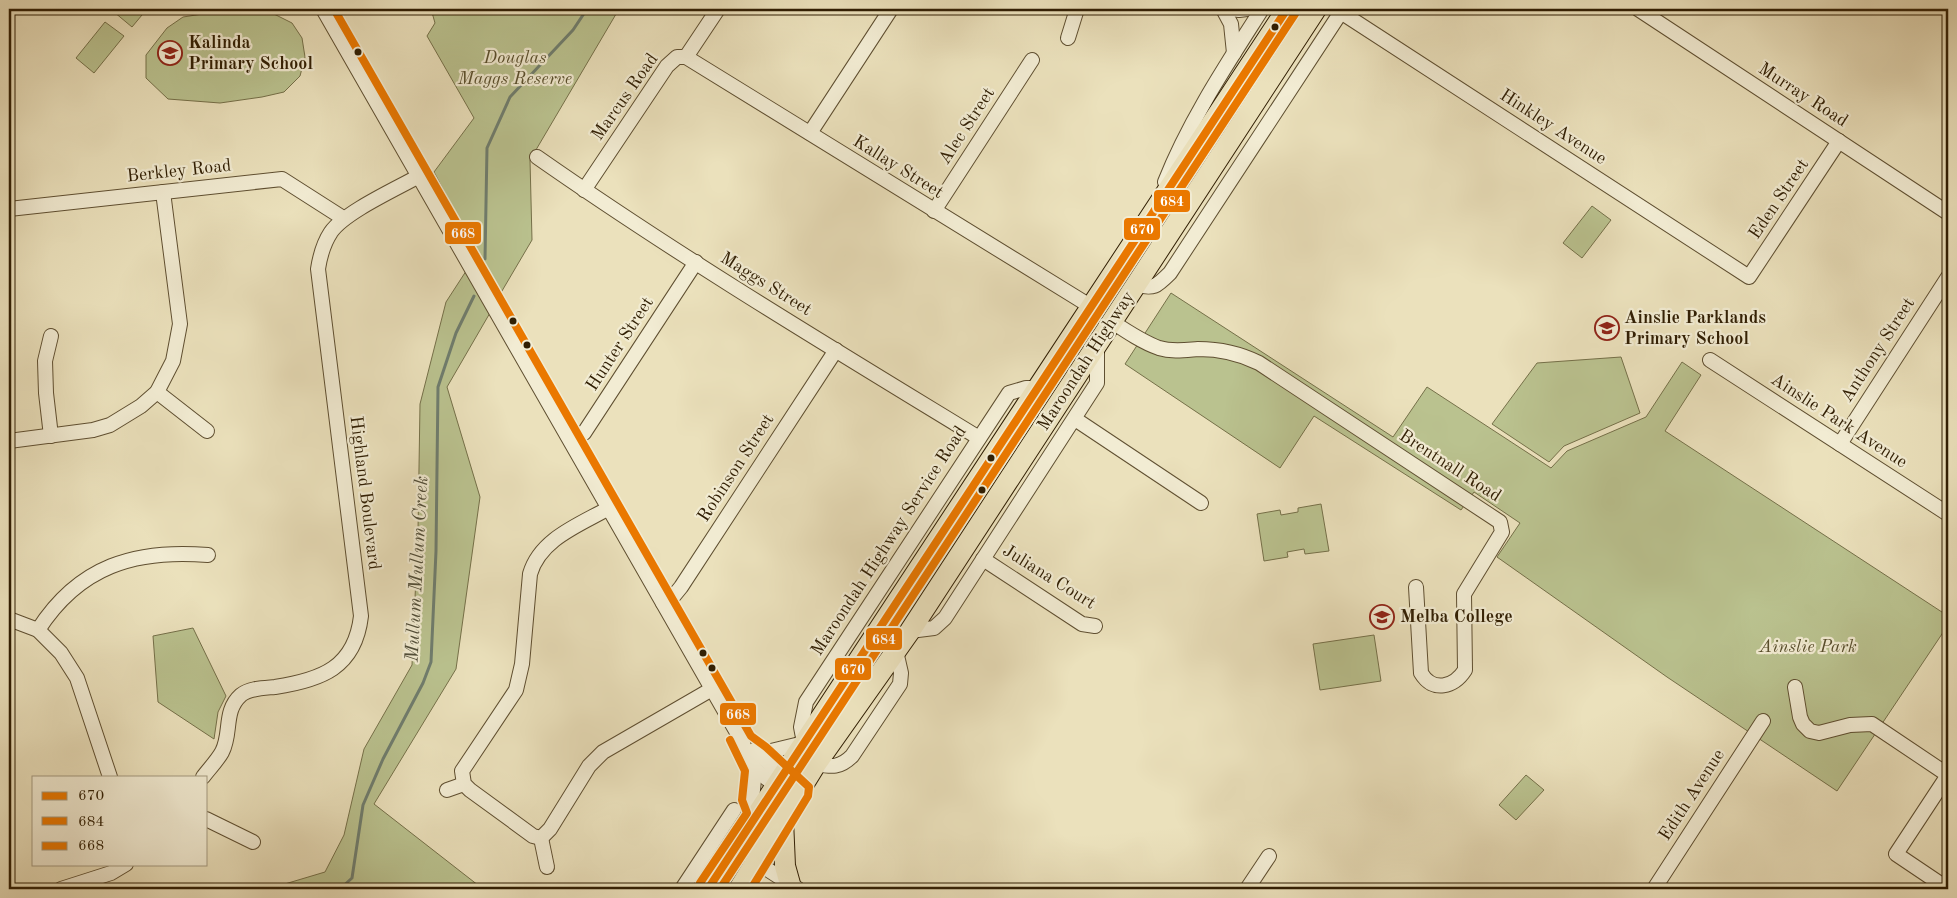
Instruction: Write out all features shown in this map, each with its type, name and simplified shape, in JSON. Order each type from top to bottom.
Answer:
[{"type":"highway","name":"Maroondah Highway","points":[[708,889],[1287,9]]},
{"type":"highway","name":"Maroondah Highway","points":[[739,889],[816,764],[910,631],[1316,9]]},
{"type":"highway","points":[[1090,306],[1112,321]]},
{"type":"highway","points":[[783,820],[785,866],[791,887]]},
{"type":"highway","points":[[735,849],[756,862]]},
{"type":"street","points":[[323,9],[744,743],[747,758],[755,768],[779,781],[797,796]]},
{"type":"street","name":"Marcus Road","points":[[584,190],[667,66],[678,57],[686,57],[718,9]]},
{"type":"street","points":[[810,133],[891,9]]},
{"type":"street","points":[[1068,38],[1077,9]]},
{"type":"street","points":[[1223,9],[1231,24],[1234,54]]},
{"type":"street","points":[[1231,9],[1247,9]]},
{"type":"street","points":[[1151,215],[1169,171],[1234,54],[1262,9]]},
{"type":"street","name":"Murray Road","points":[[1638,9],[1948,213]]},
{"type":"street","points":[[1136,285],[1152,288],[1170,274],[1340,10]]},
{"type":"street","name":"Hinkley Avenue","points":[[1340,10],[1749,277]]},
{"type":"street","name":"Kallay Street","points":[[686,57],[1090,306]]},
{"type":"street","name":"Alec Street","points":[[934,211],[1032,60]]},
{"type":"street","name":"Eden Street","points":[[1749,277],[1839,141]]},
{"type":"street","name":"Maggs Street","points":[[537,157],[584,190],[696,262],[979,438]]},
{"type":"street","name":"Highland Boulevard","points":[[204,776],[222,752],[231,708],[240,696],[253,690],[311,680],[324,674],[339,665],[356,641],[361,616],[318,269],[321,250],[331,232],[343,218],[419,176]]},
{"type":"street","name":"Berkley Road","points":[[9,209],[282,180],[343,218]]},
{"type":"street","points":[[9,441],[93,430],[110,425],[141,406],[157,392],[173,361],[178,343],[180,324],[163,192]]},
{"type":"street","name":"Hunter Street","points":[[571,441],[584,433],[696,262]]},
{"type":"street","name":"Anthony Street","points":[[1840,444],[1948,277]]},
{"type":"street","name":"Brentnall Road","points":[[1112,321],[1140,339],[1160,348],[1178,351],[1198,349],[1225,350],[1259,363],[1500,522],[1502,532],[1464,594],[1465,670],[1459,678],[1446,685],[1434,686],[1425,680],[1421,673],[1416,587]]},
{"type":"street","points":[[50,336],[45,361],[46,393],[51,436]]},
{"type":"street","points":[[910,631],[934,628],[945,618],[984,559],[1097,383],[1097,344]]},
{"type":"street","name":"Robinson Street","points":[[663,603],[672,598],[680,587],[836,350]]},
{"type":"street","name":"Ainslie Park Avenue","points":[[1710,360],[1948,514]]},
{"type":"street","name":"Maroondah Highway Service Road","points":[[804,743],[801,727],[806,702],[979,438],[1009,393],[1026,388],[1039,388]]},
{"type":"street","points":[[157,392],[207,431]]},
{"type":"street","points":[[1075,419],[1201,503]]},
{"type":"street","points":[[541,838],[533,836],[470,790],[464,784],[462,771],[516,690],[522,664],[530,574],[533,564],[540,552],[560,535],[609,508]]},
{"type":"street","points":[[38,630],[48,615],[73,589],[107,567],[140,557],[159,554],[184,553],[208,555]]},
{"type":"street","name":"Juliana Court","points":[[984,559],[1082,624],[1095,626]]},
{"type":"street","points":[[9,619],[38,630],[61,653],[76,678],[110,776]]},
{"type":"street","points":[[1795,687],[1800,717],[1803,724],[1810,731],[1819,733],[1850,725],[1872,724],[1948,775],[1896,854],[1948,888]]},
{"type":"street","points":[[541,838],[550,829],[589,766],[603,752],[712,689]]},
{"type":"street","name":"Edith Avenue","points":[[1654,889],[1763,721]]},
{"type":"street","points":[[744,743],[759,754],[779,781]]},
{"type":"street","points":[[759,754],[804,743]]},
{"type":"street","points":[[755,768],[752,800],[758,814]]},
{"type":"street","points":[[447,790],[464,784]]},
{"type":"street","points":[[682,889],[734,810]]},
{"type":"street","points":[[208,820],[253,842]]},
{"type":"street","points":[[541,838],[547,868]]},
{"type":"street","points":[[1247,889],[1269,856]]},
{"type":"street","points":[[756,862],[791,887]]},
{"type":"street","points":[[61,889],[111,873],[123,866]]},
{"type":"green space","points":[[116,9],[147,9],[132,27],[114,12]]},
{"type":"green space","points":[[235,9],[266,10],[292,23],[302,38],[305,57],[300,76],[284,92],[220,103],[168,99],[146,78],[146,55],[167,28],[183,17]]},
{"type":"green space","name":"Douglas Maggs Reserve","points":[[431,9],[619,9],[530,160],[532,240],[499,296],[434,172],[474,118],[427,36],[435,23]]},
{"type":"green space","points":[[105,22],[124,36],[94,73],[76,58]]},
{"type":"green space","points":[[1592,206],[1611,220],[1582,258],[1563,243]]},
{"type":"green space","points":[[470,265],[494,306],[447,387],[480,497],[456,669],[374,804],[483,889],[268,889],[325,872],[344,835],[364,749],[412,665],[418,531],[420,404],[446,302]]},
{"type":"green space","name":"Ainslie Park","points":[[1171,293],[1393,437],[1427,387],[1551,468],[1567,451],[1646,417],[1682,362],[1701,375],[1665,431],[1948,616],[1948,625],[1837,791],[1667,677],[1497,557],[1520,523],[1474,492],[1461,510],[1314,416],[1280,468],[1125,364]]},
{"type":"green space","points":[[1621,357],[1640,413],[1564,446],[1549,462],[1492,424],[1537,363]]},
{"type":"green space","points":[[1321,504],[1329,551],[1305,554],[1304,549],[1287,552],[1288,557],[1264,561],[1257,514],[1280,510],[1281,515],[1298,512],[1298,508]]},
{"type":"green space","points":[[193,628],[226,696],[218,712],[214,739],[158,702],[153,636]]},
{"type":"green space","points":[[1374,635],[1381,681],[1320,690],[1313,644]]},
{"type":"green space","points":[[1526,775],[1544,790],[1516,820],[1499,805]]},
{"type":"waterway","name":"Mullum Mullum Creek","points":[[485,259],[487,148],[510,97],[573,30],[587,9]]},
{"type":"waterway","name":"Mullum Mullum Creek","points":[[340,889],[352,878],[363,805],[383,759],[423,683],[431,662],[436,551],[438,387],[456,333],[474,296]]},
{"type":"transit line","name":"668","points":[[334,9],[751,736],[766,747],[809,787],[808,796],[751,889]]},
{"type":"transit line","name":"670","points":[[708,889],[1287,9]]},
{"type":"transit line","name":"684","points":[[720,889],[1295,14]]},
{"type":"transit line","name":"668","points":[[700,883],[747,813],[742,800],[745,771],[730,740]]},
{"type":"place","name":"Kalinda Primary School","points":[[170,53]]},
{"type":"place","name":"Ainslie Parklands Primary School","points":[[1607,328]]},
{"type":"place","name":"Melba College","points":[[1382,617]]}]
